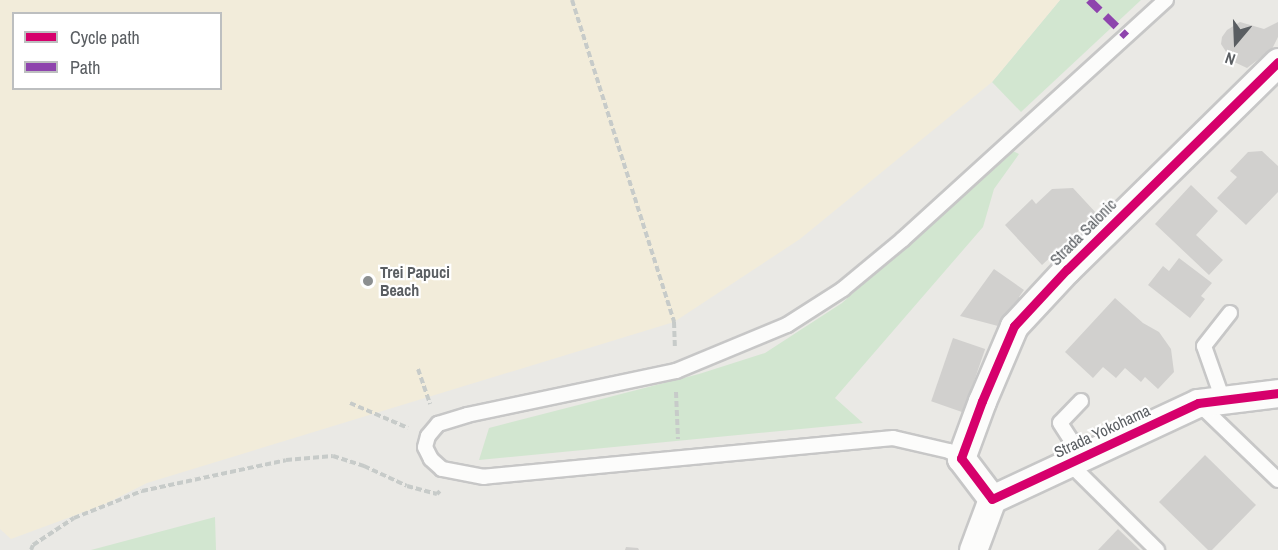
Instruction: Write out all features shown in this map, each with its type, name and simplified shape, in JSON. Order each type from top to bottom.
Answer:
[{"type":"street","name":"Strada Salonic","points":[[961,458],[981,401],[1014,326],[1067,269],[1278,62]]},
{"type":"street","name":"Strada Yokohama","points":[[992,499],[1211,402],[1278,393]]},
{"type":"street","points":[[961,458],[992,499],[973,550]]},
{"type":"lane","points":[[961,458],[949,451],[893,438],[484,477],[442,469],[430,459],[425,447],[428,436],[438,424],[467,415],[676,371],[787,325],[843,289],[910,232],[1166,0]]},
{"type":"lane","points":[[1230,313],[1204,346],[1211,402],[1278,480]]},
{"type":"lane","points":[[1081,401],[1060,423],[1076,460],[1157,550]]},
{"type":"path","points":[[572,0],[674,322]]},
{"type":"path","points":[[417,369],[438,424]]},
{"type":"path","points":[[676,371],[678,458]]},
{"type":"path","points":[[350,403],[428,436]]},
{"type":"path","points":[[31,550],[33,545],[74,518],[142,491],[286,460],[333,456],[364,466],[407,486],[437,494],[457,473]]},
{"type":"green space","points":[[1060,0],[1141,0],[1021,112],[992,82]]},
{"type":"green space","points":[[1011,150],[1019,154],[994,189],[983,227],[835,398],[863,423],[479,460],[489,428],[699,374],[765,353],[842,303]]},
{"type":"green space","points":[[215,517],[216,550],[91,550]]},
{"type":"sand","name":"Trei Papuci Beach","points":[[0,0],[1060,0],[992,82],[800,239],[674,322],[147,483],[103,505],[11,539],[0,529]]},
{"type":"building","points":[[1240,22],[1264,29],[1278,22],[1278,37],[1272,49],[1247,68],[1232,61],[1221,44],[1222,37],[1227,30]]},
{"type":"building","points":[[1262,151],[1278,166],[1278,192],[1246,225],[1217,198],[1237,177],[1230,171],[1248,152]]},
{"type":"building","points":[[1191,185],[1218,211],[1196,235],[1223,260],[1209,275],[1155,224]]},
{"type":"building","points":[[1073,188],[1097,214],[1042,265],[1005,225],[1032,199],[1036,204],[1052,189]]},
{"type":"building","points":[[1179,258],[1212,283],[1201,296],[1205,299],[1190,318],[1148,285],[1163,266],[1169,271]]},
{"type":"building","points":[[994,269],[1024,290],[1019,297],[1026,302],[1005,332],[998,326],[960,316]]},
{"type":"building","points":[[1115,298],[1143,323],[1159,332],[1171,349],[1174,372],[1158,389],[1145,377],[1141,382],[1125,368],[1116,378],[1103,367],[1093,378],[1065,352]]},
{"type":"building","points":[[953,338],[985,349],[963,412],[931,401]]},
{"type":"building","points":[[1205,455],[1256,505],[1212,550],[1208,550],[1159,502]]},
{"type":"building","points":[[1118,529],[1140,550],[1098,550]]},
{"type":"building","points":[[626,547],[638,548],[639,550],[625,550]]},
{"type":"marked path","points":[[1089,0],[1126,36]]},
{"type":"cycle path","points":[[1278,62],[1067,269],[1014,326],[961,458],[992,499],[1198,403],[1278,393]]},
{"type":"place","name":"Trei Papuci Beach","points":[[368,281]]}]
